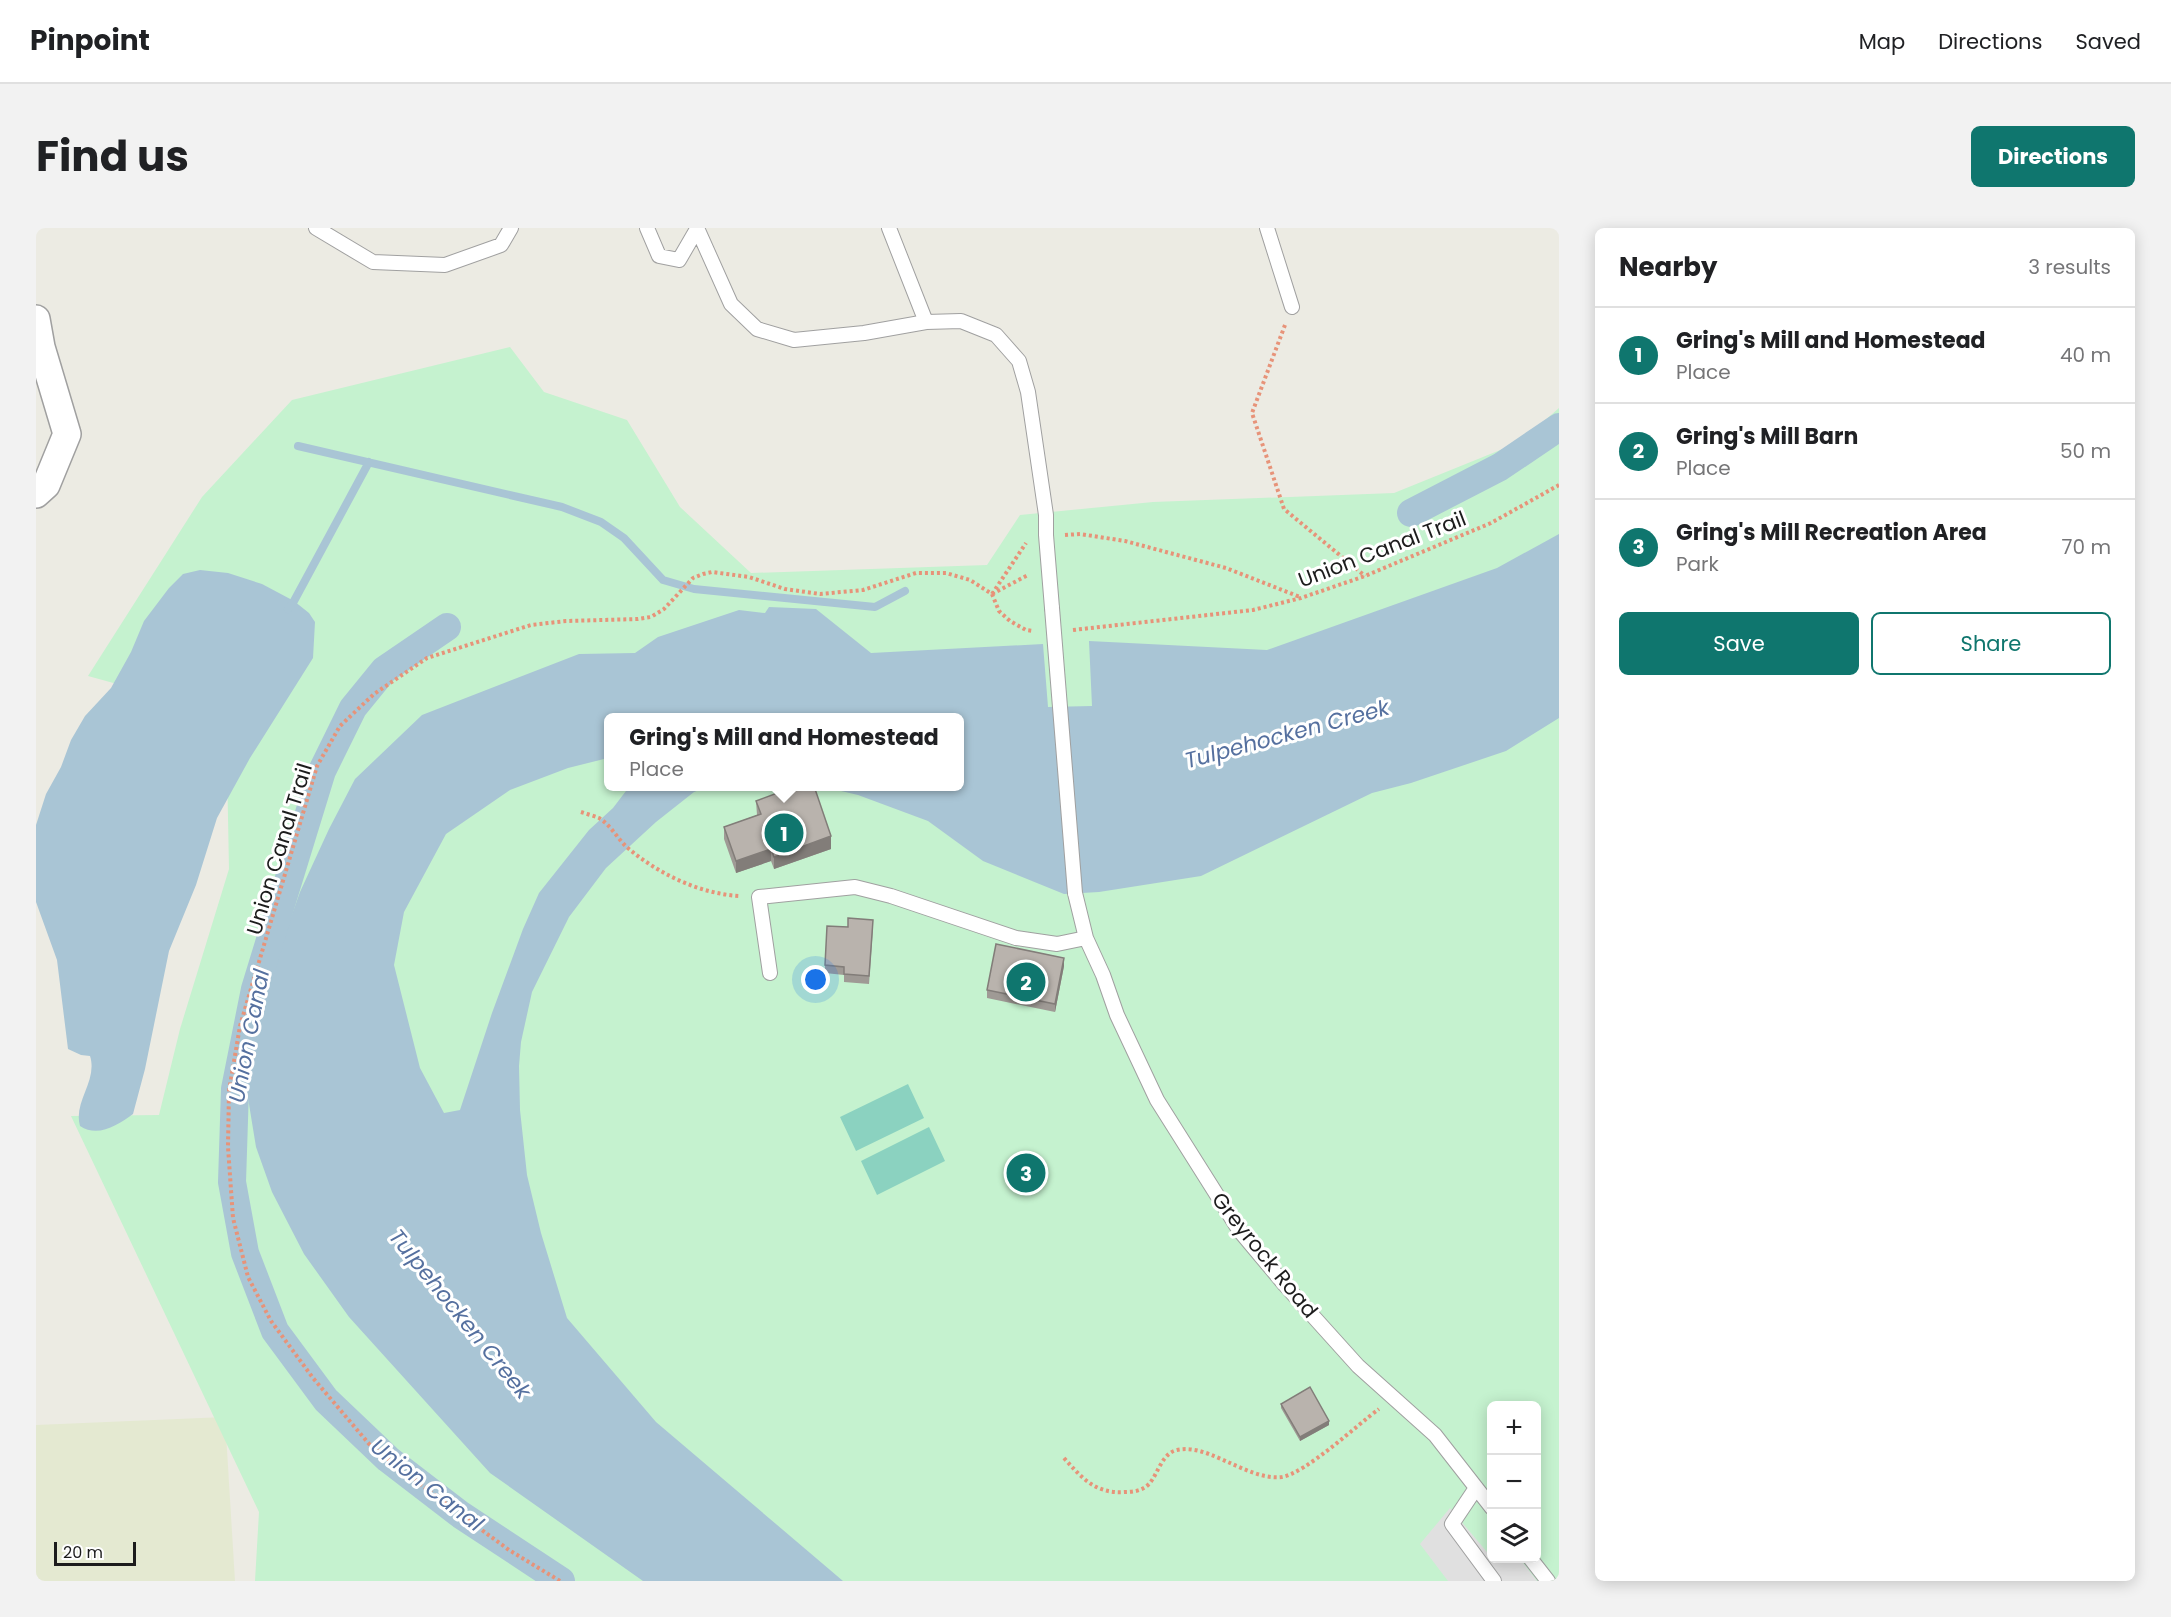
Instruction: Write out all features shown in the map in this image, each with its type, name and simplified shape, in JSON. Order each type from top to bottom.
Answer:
[{"type":"street","points":[[36,319],[41,347],[67,434],[46,485],[36,494]]},
{"type":"lane","points":[[316,228],[373,262],[446,265],[501,245],[511,228]]},
{"type":"lane","points":[[647,228],[659,256],[679,260],[697,228]]},
{"type":"lane","name":"Greyrock Road","points":[[697,228],[731,304],[757,329],[794,340],[864,333],[926,322],[961,321],[996,335],[1019,361],[1028,392],[1046,515],[1075,893],[1086,938],[1103,975],[1117,1015],[1157,1100],[1239,1230],[1358,1366],[1435,1435],[1487,1503]]},
{"type":"lane","points":[[889,228],[926,322]]},
{"type":"lane","points":[[1267,228],[1292,307]]},
{"type":"lane","points":[[770,973],[759,897],[855,887],[891,896],[1016,938],[1057,944],[1086,938]]},
{"type":"lane","points":[[1476,1488],[1452,1524],[1494,1581]]},
{"type":"lane","points":[[1534,1563],[1548,1581]]},
{"type":"path","points":[[1292,307],[1252,413],[1284,509],[1365,576]]},
{"type":"path","name":"Union Canal Trail","points":[[1063,631],[1253,610],[1301,598],[1365,576],[1491,523],[1559,485]]},
{"type":"path","points":[[992,594],[1027,542],[1046,535],[1080,534],[1125,541],[1226,568],[1301,598]]},
{"type":"path","name":"Union Canal Trail","points":[[560,1581],[509,1550],[370,1445],[271,1322],[248,1277],[233,1218],[228,1147],[229,1091],[240,1026],[317,766],[340,726],[374,694],[427,658],[531,625],[651,617],[664,609],[693,578],[711,572],[749,577],[785,589],[820,594],[863,590],[916,573],[946,573],[970,580],[992,594],[999,611],[1010,621],[1026,630],[1043,632]]},
{"type":"path","points":[[992,594],[1035,572]]},
{"type":"path","points":[[581,812],[601,819],[628,848],[664,872],[700,889],[726,895],[759,897]]},
{"type":"path","points":[[1064,1458],[1083,1479],[1100,1490],[1119,1492],[1136,1492],[1148,1484],[1165,1458],[1176,1450],[1197,1450],[1246,1470],[1266,1476],[1284,1477],[1317,1459],[1393,1398]]},
{"type":"green space","points":[[510,347],[544,392],[627,420],[680,507],[751,573],[987,565],[1020,515],[1153,502],[1394,493],[1520,442],[1559,408],[1559,1581],[255,1581],[259,1512],[71,1116],[159,1115],[180,1029],[229,869],[226,714],[88,676],[202,497],[292,400]]},
{"type":"green space","points":[[908,1084],[924,1118],[856,1151],[840,1117]]},
{"type":"green space","points":[[929,1127],[945,1161],[877,1195],[861,1161]]},
{"type":"green space","points":[[225,1417],[235,1581],[36,1581],[36,1425]]},
{"type":"shaded area","points":[[1450,1508],[1487,1552],[1487,1563],[1523,1563],[1537,1581],[1448,1581],[1420,1544]]},
{"type":"water","name":"Tulpehocken Creek","points":[[1559,534],[1559,718],[1506,751],[1411,783],[1372,793],[1201,876],[1099,892],[1064,894],[983,861],[928,821],[841,791],[964,791],[964,713],[604,713],[604,759],[568,768],[510,790],[446,834],[404,912],[394,965],[420,1068],[444,1113],[460,1110],[492,1013],[539,893],[589,830],[613,808],[626,791],[697,791],[656,822],[606,868],[569,917],[532,992],[521,1042],[519,1066],[520,1110],[527,1175],[541,1233],[567,1318],[656,1422],[843,1581],[643,1581],[490,1473],[349,1317],[304,1254],[272,1192],[256,1147],[247,1092],[269,979],[300,892],[355,779],[422,715],[579,654],[635,653],[658,637],[739,610],[765,613],[769,607],[816,609],[871,653],[1043,644],[1048,707],[1092,706],[1089,641],[1267,650],[1497,568]]},
{"type":"water","points":[[200,570],[228,573],[262,584],[294,601],[309,613],[315,622],[313,658],[250,758],[217,818],[196,885],[169,951],[145,1069],[133,1114],[108,1129],[94,1131],[80,1126],[79,1117],[91,1074],[90,1056],[68,1049],[57,960],[36,902],[36,825],[46,794],[61,767],[71,740],[85,716],[111,688],[131,652],[144,621],[169,588],[183,574]]},
{"type":"building","points":[[783,791],[816,791],[831,836],[774,857],[771,849],[736,861],[724,827],[761,814],[756,801]]},
{"type":"building","points":[[848,918],[873,920],[869,976],[844,974],[844,967],[825,965],[827,926],[848,927]]},
{"type":"building","points":[[996,944],[1064,958],[1055,1004],[987,990]]},
{"type":"building","points":[[1310,1387],[1329,1421],[1300,1437],[1281,1404]]},
{"type":"waterway","name":"Union Canal","points":[[1411,513],[1500,467],[1559,427]]},
{"type":"waterway","points":[[298,446],[562,507],[601,522],[624,538],[663,580],[694,589],[875,607],[905,591]]},
{"type":"waterway","points":[[288,609],[369,462]]},
{"type":"waterway","name":"Union Canal","points":[[447,627],[384,670],[353,708],[322,771],[255,989],[235,1089],[232,1182],[245,1253],[275,1331],[326,1400],[388,1459],[461,1515],[561,1581]]},
{"type":"place","name":"Gring's Mill and Homestead","points":[[784,833]]},
{"type":"place","name":"Gring's Mill Barn","points":[[1026,982]]},
{"type":"place","name":"Gring's Mill Recreation Area","points":[[1026,1173]]}]
